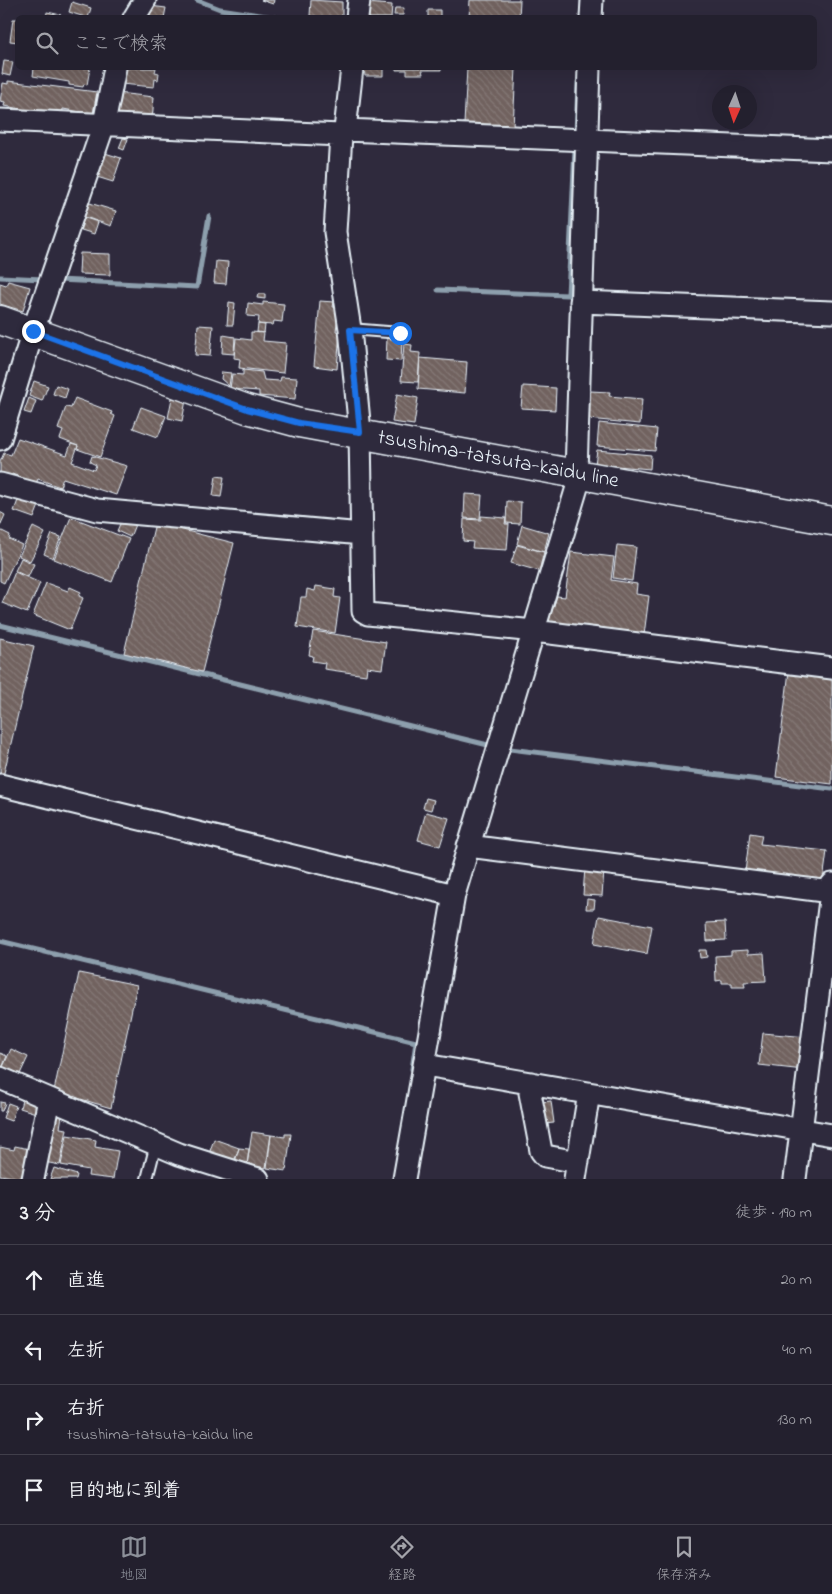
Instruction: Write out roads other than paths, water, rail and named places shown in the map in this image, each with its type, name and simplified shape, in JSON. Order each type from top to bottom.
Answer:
[{"type":"main road","name":"tsushima-tatsuta-kaidu line","points":[[0,320],[247,409],[299,423],[360,432],[832,522]]},
{"type":"street","points":[[136,15],[145,0]]},
{"type":"street","points":[[357,15],[359,0]]},
{"type":"street","points":[[591,15],[592,0]]},
{"type":"street","points":[[0,440],[33,331],[104,124],[115,70]]},
{"type":"street","points":[[352,70],[343,132],[335,232],[350,330],[360,432],[363,611],[368,614],[534,631],[832,668]]},
{"type":"street","points":[[404,1179],[454,895],[534,631],[578,473],[581,302],[589,70]]},
{"type":"street","points":[[0,120],[832,150]]},
{"type":"street","points":[[581,302],[832,312]]},
{"type":"street","points":[[0,484],[97,510],[362,534]]},
{"type":"street","points":[[0,785],[454,895]]},
{"type":"street","points":[[468,846],[832,888],[830,917],[795,1179]]},
{"type":"street","points":[[425,1064],[832,1135]]},
{"type":"street","points":[[0,1078],[156,1144],[255,1179]]},
{"type":"street","points":[[532,1083],[530,1093],[541,1151],[545,1156],[576,1171],[589,1093]]},
{"type":"street","points":[[32,1179],[49,1099]]},
{"type":"lane","points":[[350,330],[400,333]]},
{"type":"lane","points":[[147,1179],[156,1144]]},
{"type":"waterway","points":[[197,0],[220,9],[260,15]]},
{"type":"waterway","points":[[576,134],[578,82]]},
{"type":"waterway","points":[[571,296],[568,295],[575,148]]},
{"type":"waterway","points":[[59,280],[197,287],[209,216]]},
{"type":"waterway","points":[[0,277],[43,279]]},
{"type":"waterway","points":[[438,290],[568,295]]},
{"type":"waterway","points":[[0,625],[488,745]]},
{"type":"waterway","points":[[510,749],[832,789]]},
{"type":"waterway","points":[[0,941],[416,1042],[412,1069]]}]
